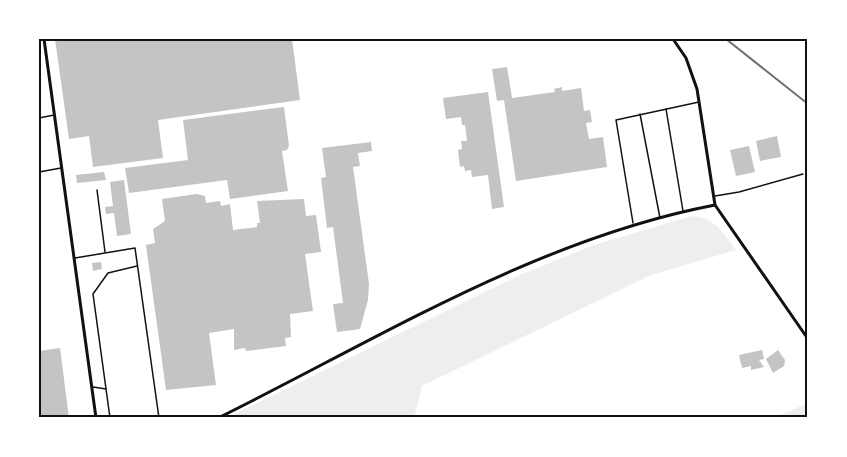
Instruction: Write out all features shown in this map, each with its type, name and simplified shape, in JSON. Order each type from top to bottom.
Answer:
[{"type":"street","points":[[44,39],[96,418]]},
{"type":"street","points":[[673,39],[691,67],[700,102],[715,205],[808,339]]},
{"type":"street","points":[[218,418],[518,268],[633,226],[715,205]]},
{"type":"lane","points":[[633,226],[616,120],[700,102]]},
{"type":"lane","points":[[666,109],[683,212]]},
{"type":"lane","points":[[640,114],[660,219]]},
{"type":"lane","points":[[39,118],[55,115]]},
{"type":"lane","points":[[39,172],[61,168]]},
{"type":"lane","points":[[714,196],[750,189],[803,174]]},
{"type":"lane","points":[[97,190],[105,253]]},
{"type":"lane","points":[[74,258],[135,248],[159,418]]},
{"type":"lane","points":[[110,418],[93,294],[108,273],[138,266]]},
{"type":"lane","points":[[92,387],[106,389]]},
{"type":"shaded area","points":[[692,216],[713,223],[736,250],[651,275],[422,386],[414,418],[226,418],[520,275],[594,245]]},
{"type":"shaded area","points":[[808,403],[808,418],[774,418]]},
{"type":"building","points":[[55,39],[292,39],[300,100],[158,120],[163,158],[93,167],[89,136],[69,139]]},
{"type":"building","points":[[507,67],[512,98],[555,92],[554,89],[562,87],[562,91],[581,88],[584,111],[590,110],[592,122],[586,123],[589,139],[603,137],[607,167],[516,181],[504,100],[497,101],[492,69]]},
{"type":"building","points":[[488,92],[504,207],[492,209],[488,175],[472,177],[471,170],[465,171],[464,166],[460,167],[458,150],[462,149],[461,141],[467,141],[465,125],[462,125],[461,117],[446,119],[443,98]]},
{"type":"building","points":[[284,107],[289,146],[287,150],[282,151],[288,191],[230,199],[227,180],[129,193],[125,168],[188,160],[183,120]]},
{"type":"building","points":[[777,136],[781,157],[760,161],[756,141]]},
{"type":"building","points":[[371,142],[372,151],[358,153],[360,166],[353,167],[369,284],[368,300],[360,329],[337,332],[333,304],[343,303],[333,227],[327,228],[321,178],[326,177],[322,148]]},
{"type":"building","points":[[749,146],[755,172],[736,176],[730,150]]},
{"type":"building","points":[[104,172],[106,180],[77,183],[76,175]]},
{"type":"building","points":[[124,180],[131,234],[117,236],[114,213],[106,214],[105,207],[113,206],[110,182]]},
{"type":"building","points":[[197,194],[205,196],[206,203],[220,201],[221,206],[230,204],[233,230],[257,227],[257,223],[260,223],[257,201],[304,199],[306,216],[316,215],[321,252],[305,254],[313,311],[290,314],[291,337],[285,338],[286,346],[246,351],[245,348],[234,350],[234,329],[209,333],[216,385],[166,390],[146,245],[155,243],[153,229],[165,221],[162,199]]},
{"type":"building","points":[[101,262],[102,269],[93,271],[92,263]]},
{"type":"building","points":[[60,348],[69,418],[39,418],[39,351]]},
{"type":"building","points":[[762,350],[764,359],[759,360],[764,367],[751,370],[751,366],[742,368],[739,355]]},
{"type":"building","points":[[778,350],[785,360],[784,366],[773,373],[766,359]]},
{"type":"railway","points":[[726,39],[808,104]]}]
